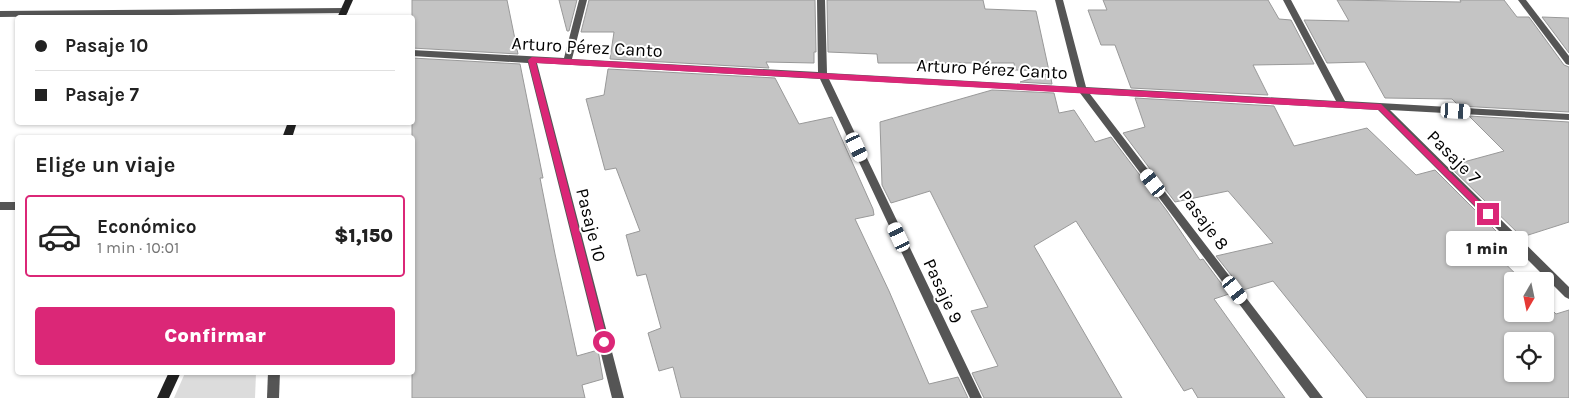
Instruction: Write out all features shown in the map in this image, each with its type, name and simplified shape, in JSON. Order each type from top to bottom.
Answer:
[{"type":"street","points":[[0,14],[342,14],[349,0]]},
{"type":"street","points":[[567,62],[583,0]]},
{"type":"street","name":"Pasaje 9","points":[[821,0],[823,76],[976,398]]},
{"type":"street","name":"Pasaje 8","points":[[1059,0],[1083,91],[1317,398]]},
{"type":"street","points":[[1287,0],[1342,104]]},
{"type":"street","points":[[1522,0],[1569,62]]},
{"type":"street","name":"Arturo Pérez Canto","points":[[415,53],[1569,117]]},
{"type":"street","name":"Pasaje 10","points":[[532,60],[618,398]]},
{"type":"street","name":"Pasaje 7","points":[[1381,107],[1569,294]]},
{"type":"street","points":[[0,206],[15,206]]},
{"type":"street","points":[[163,398],[174,375]]},
{"type":"street","points":[[273,398],[274,375]]},
{"type":"shaded area","points":[[184,375],[256,375],[255,398],[174,398]]},
{"type":"building","points":[[412,0],[507,0],[518,54],[415,48],[415,15],[412,15]]},
{"type":"building","points":[[559,0],[577,0],[569,31],[567,31]]},
{"type":"building","points":[[589,0],[815,0],[816,52],[814,52],[814,63],[766,62],[769,68],[610,59],[614,32],[581,32]]},
{"type":"building","points":[[827,0],[983,0],[985,9],[1036,11],[1049,71],[1015,70],[1014,63],[878,63],[877,54],[828,52]]},
{"type":"building","points":[[1103,0],[1268,0],[1279,19],[1291,20],[1314,64],[1253,65],[1268,95],[1131,88],[1115,45],[1101,45],[1088,10],[1107,10]]},
{"type":"building","points":[[1337,0],[1461,2],[1460,0],[1504,0],[1517,17],[1529,17],[1564,65],[1569,67],[1569,112],[1459,106],[1452,99],[1385,98],[1365,62],[1327,63],[1304,20],[1349,21]]},
{"type":"building","points":[[1542,17],[1569,18],[1569,53]]},
{"type":"building","points":[[415,58],[520,64],[543,178],[540,178],[577,356],[598,350],[603,379],[582,385],[585,398],[412,398],[412,375],[415,375],[415,135],[412,135],[412,125],[415,125]]},
{"type":"building","points":[[608,69],[775,78],[799,124],[832,117],[873,209],[874,215],[855,219],[889,291],[929,384],[958,377],[968,398],[681,398],[673,367],[659,371],[648,333],[661,328],[646,274],[637,276],[626,235],[640,231],[616,168],[605,170],[586,99],[604,95]]},
{"type":"building","points":[[1050,73],[1052,84],[1020,82]]},
{"type":"building","points":[[992,90],[1054,93],[1059,113],[1074,110],[1095,142],[1111,137],[1167,211],[1200,260],[1203,259],[1229,294],[1214,299],[1285,398],[1198,398],[1192,388],[1184,391],[1076,221],[1034,246],[1122,398],[984,398],[972,373],[998,366],[971,311],[988,307],[930,191],[891,203],[882,185],[880,122]]},
{"type":"building","points":[[1135,98],[1274,106],[1294,146],[1367,128],[1416,175],[1435,170],[1507,242],[1489,248],[1514,272],[1504,272],[1504,322],[1554,322],[1554,312],[1556,314],[1569,310],[1569,398],[1367,398],[1273,281],[1243,290],[1216,256],[1273,243],[1228,191],[1175,202],[1123,133],[1145,127]]},
{"type":"building","points":[[1469,116],[1569,122],[1569,222],[1522,237],[1449,166],[1504,151]]},
{"type":"route","points":[[604,342],[532,60],[1381,107],[1488,214]]}]
